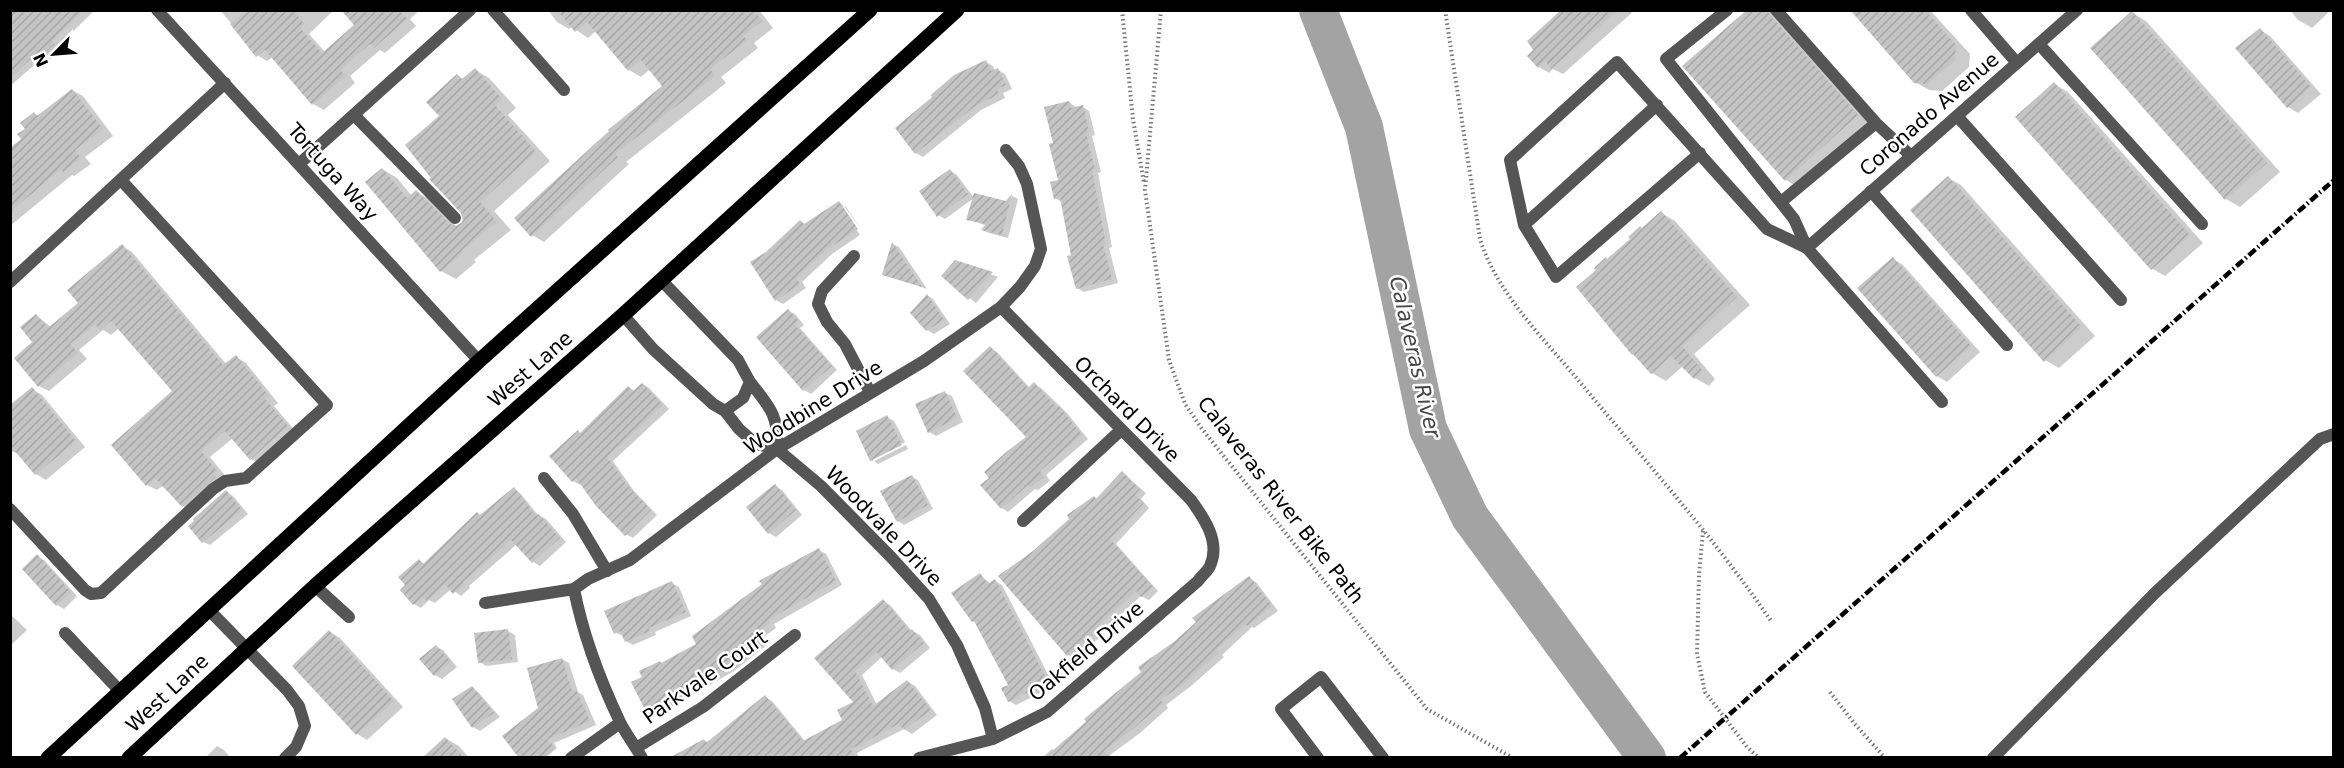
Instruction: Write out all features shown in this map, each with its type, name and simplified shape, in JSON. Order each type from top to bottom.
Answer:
[{"type":"main road","name":"West Lane","points":[[48,758],[119,690],[479,361],[870,10]]},
{"type":"main road","name":"West Lane","points":[[129,758],[315,586],[623,315],[957,10]]},
{"type":"street","name":"Tortuga Way","points":[[157,10],[479,361]]},
{"type":"street","points":[[299,164],[470,10]]},
{"type":"street","points":[[493,10],[564,90]]},
{"type":"street","points":[[1728,10],[1666,59],[1794,219],[1807,248],[1942,402]]},
{"type":"street","points":[[1776,10],[1876,123],[1911,156]]},
{"type":"street","points":[[1971,10],[2017,63]]},
{"type":"street","name":"Coronado Avenue","points":[[1807,248],[2077,10]]},
{"type":"street","points":[[2039,44],[2202,224]]},
{"type":"street","points":[[1700,153],[1556,277],[1524,225],[1510,160],[1617,62],[1657,105],[1700,153],[1767,229],[1807,248]]},
{"type":"street","points":[[10,282],[225,83]]},
{"type":"street","points":[[1524,225],[1657,105]]},
{"type":"street","points":[[354,115],[455,218]]},
{"type":"street","points":[[1957,116],[2121,300]]},
{"type":"street","points":[[1781,202],[1876,123]]},
{"type":"street","name":"Woodbine Drive","points":[[485,603],[574,590],[588,579],[630,560],[777,449],[933,355],[1000,307],[1020,287],[1035,266],[1041,249],[1028,184],[1019,166],[1006,150]]},
{"type":"street","points":[[10,509],[85,590],[92,594],[101,593],[213,489],[225,481],[246,478],[327,405],[122,180]]},
{"type":"street","points":[[1871,191],[2007,345]]},
{"type":"street","points":[[854,256],[822,291],[818,304],[827,322],[845,344],[870,392]]},
{"type":"street","points":[[661,280],[738,360],[750,382],[767,403],[778,426],[777,449]]},
{"type":"street","name":"Orchard Drive","points":[[1000,307],[1191,500],[1207,522],[1213,546]]},
{"type":"street","name":"Woodvale Drive","points":[[623,315],[652,349],[713,404],[725,411],[738,429],[756,444],[777,449],[821,486],[929,599],[957,645],[985,708],[993,739]]},
{"type":"street","points":[[725,411],[743,398],[750,382]]},
{"type":"street","points":[[1023,522],[1121,430]]},
{"type":"street","points":[[1993,758],[2155,593],[2320,440],[2334,434]]},
{"type":"street","points":[[544,478],[573,514],[607,570]]},
{"type":"street","name":"Oakfield Drive","points":[[919,758],[993,739],[1047,712],[1198,581],[1210,566],[1213,546]]},
{"type":"street","points":[[315,586],[349,617]]},
{"type":"street","points":[[574,590],[584,630],[620,723],[639,753]]},
{"type":"street","points":[[208,609],[287,690],[299,706],[305,726],[296,747],[285,758]]},
{"type":"street","points":[[65,633],[119,690]]},
{"type":"street","name":"Parkvale Court","points":[[639,753],[703,707],[795,635]]},
{"type":"street","points":[[1318,758],[1281,709],[1321,677],[1383,758]]},
{"type":"street","points":[[571,758],[620,723]]},
{"type":"path","points":[[1122,10],[1133,118],[1145,190]]},
{"type":"path","name":"Calaveras River Bike Path","points":[[1161,10],[1145,190],[1169,360],[1179,389],[1202,429],[1427,709],[1513,758]]},
{"type":"path","points":[[1445,10],[1480,239],[1490,267],[1545,342],[1703,530],[1748,587],[1771,621]]},
{"type":"path","points":[[1703,530],[1699,575],[1697,654],[1705,692],[1747,747],[1759,758]]},
{"type":"path","points":[[1830,692],[1886,758]]},
{"type":"building","points":[[10,10],[84,10],[52,41],[55,44],[36,62],[32,58],[10,78]]},
{"type":"building","points":[[248,10],[293,10],[304,24],[300,28],[322,53],[354,25],[341,10],[399,10],[407,19],[374,48],[370,44],[340,70],[346,76],[312,105],[265,50],[256,57],[230,24]]},
{"type":"building","points":[[557,10],[754,10],[762,21],[743,36],[747,40],[710,69],[715,76],[615,154],[618,157],[531,237],[514,218],[608,130],[662,86],[641,60],[628,71],[587,22],[575,32]]},
{"type":"building","points":[[1561,10],[1618,10],[1551,69],[1545,61],[1538,68],[1527,56],[1533,50],[1527,41]]},
{"type":"building","points":[[1747,10],[1768,10],[1858,115],[1785,181],[1682,66]]},
{"type":"building","points":[[1850,10],[1925,10],[1956,45],[1955,60],[1928,84],[1914,83]]},
{"type":"building","points":[[2132,11],[2267,163],[2225,200],[2090,48]]},
{"type":"building","points":[[2260,28],[2311,87],[2287,108],[2235,48]]},
{"type":"building","points":[[986,60],[991,71],[998,68],[1006,85],[997,89],[999,94],[974,107],[915,154],[895,128],[954,75]]},
{"type":"building","points":[[475,68],[502,99],[495,105],[536,152],[480,202],[497,222],[461,251],[462,253],[440,272],[365,182],[382,168],[407,198],[416,190],[450,224],[456,226],[461,223],[463,220],[461,213],[429,179],[431,178],[405,145],[439,116],[426,102],[457,74],[462,79]]},
{"type":"building","points":[[2054,82],[2190,235],[2151,270],[2015,117]]},
{"type":"building","points":[[72,89],[103,129],[75,150],[81,158],[63,172],[61,169],[10,212],[10,148],[21,139],[17,134],[25,129],[20,123],[34,112],[37,116]]},
{"type":"building","points":[[1069,101],[1071,108],[1083,105],[1106,244],[1103,244],[1112,279],[1076,289],[1067,256],[1071,255],[1060,198],[1054,199],[1050,182],[1058,180],[1049,144],[1053,143],[1044,107]]},
{"type":"building","points":[[950,169],[968,194],[937,217],[919,191]]},
{"type":"building","points":[[1948,176],[2082,327],[2044,362],[1910,210]]},
{"type":"building","points":[[974,193],[1006,201],[1012,194],[1002,235],[981,230],[986,224],[966,220]]},
{"type":"building","points":[[839,201],[858,229],[825,251],[796,278],[800,284],[775,301],[750,262],[766,252],[800,220],[804,224]]},
{"type":"building","points":[[1661,211],[1737,297],[1682,346],[1703,371],[1694,379],[1671,356],[1651,374],[1632,355],[1576,287],[1596,270],[1594,268],[1606,257],[1607,259],[1630,239],[1628,237],[1640,226],[1642,228]]},
{"type":"building","points":[[892,242],[922,287],[882,275]]},
{"type":"building","points":[[122,244],[223,365],[236,355],[269,396],[265,399],[288,426],[250,460],[225,431],[201,451],[217,471],[213,474],[216,477],[182,507],[155,478],[146,486],[111,445],[172,391],[111,321],[100,330],[95,324],[70,344],[78,353],[38,387],[14,358],[32,342],[20,327],[36,314],[48,328],[78,303],[67,290]]},
{"type":"building","points":[[1893,257],[1971,346],[1936,377],[1857,288]]},
{"type":"building","points":[[955,260],[993,272],[968,300],[941,276]]},
{"type":"building","points":[[927,294],[944,320],[926,331],[910,313]]},
{"type":"building","points":[[788,309],[798,320],[794,324],[832,366],[803,391],[756,337]]},
{"type":"building","points":[[990,346],[1028,388],[1034,382],[1057,408],[1059,406],[1082,435],[1040,471],[1044,477],[1030,487],[1028,485],[1001,509],[980,485],[989,478],[984,472],[1026,437],[963,371]]},
{"type":"building","points":[[642,383],[663,405],[607,457],[627,485],[651,510],[625,536],[596,506],[576,478],[572,482],[549,456],[578,430],[580,433],[628,386],[633,391]]},
{"type":"building","points":[[32,387],[76,441],[35,475],[10,445],[10,405]]},
{"type":"building","points":[[945,391],[957,418],[928,433],[915,404]]},
{"type":"building","points":[[887,415],[902,445],[870,461],[856,431]]},
{"type":"building","points":[[1122,471],[1140,489],[1135,495],[1144,503],[1110,539],[1153,587],[1141,597],[1136,591],[1092,632],[1093,634],[1067,656],[998,576],[1033,551],[1069,519],[1067,515],[1094,496],[1096,499]]},
{"type":"building","points":[[912,475],[928,505],[897,522],[880,491]]},
{"type":"building","points":[[775,484],[796,510],[768,534],[746,507]]},
{"type":"building","points":[[514,487],[536,516],[539,514],[560,538],[532,563],[511,540],[463,582],[464,584],[453,594],[445,584],[427,601],[423,597],[413,605],[400,590],[405,585],[398,577],[419,559],[423,564],[477,512],[480,515]]},
{"type":"building","points":[[226,490],[242,510],[202,543],[188,526]]},
{"type":"building","points":[[819,548],[836,581],[768,620],[770,623],[756,634],[761,641],[727,668],[646,712],[631,682],[642,677],[639,671],[660,661],[661,663],[696,644],[692,636],[762,584],[759,581]]},
{"type":"building","points":[[37,554],[71,592],[56,606],[22,569]]},
{"type":"building","points":[[980,573],[988,584],[995,579],[1048,682],[1008,702],[1001,688],[1008,685],[974,621],[972,622],[951,593]]},
{"type":"building","points":[[1249,576],[1272,606],[1247,626],[1245,624],[1185,683],[1160,700],[1163,703],[1104,751],[1110,758],[1044,758],[1086,722],[1084,719],[1141,672],[1138,667],[1175,641],[1196,622],[1192,618]]},
{"type":"building","points":[[672,581],[686,612],[649,628],[650,631],[625,642],[620,631],[614,634],[604,611]]},
{"type":"building","points":[[883,599],[910,631],[912,629],[924,643],[892,670],[877,652],[855,671],[873,706],[907,680],[931,710],[904,730],[899,724],[851,749],[855,758],[669,758],[704,739],[706,743],[765,695],[803,741],[842,720],[837,710],[853,702],[814,658]]},
{"type":"building","points":[[508,629],[512,659],[478,663],[474,633]]},
{"type":"building","points":[[329,630],[394,701],[356,735],[292,666]]},
{"type":"building","points":[[436,645],[451,662],[434,676],[419,659]]},
{"type":"building","points":[[562,658],[572,691],[576,690],[590,721],[548,739],[555,748],[543,758],[519,758],[502,736],[538,708],[527,668]]},
{"type":"building","points":[[472,686],[494,713],[472,728],[452,699]]},
{"type":"building","points":[[445,737],[464,758],[422,758]]},
{"type":"waterway","name":"Calaveras River","points":[[1318,10],[1364,127],[1428,429],[1470,517],[1647,758]]},
{"type":"railway","points":[[1680,758],[2334,180]]}]
